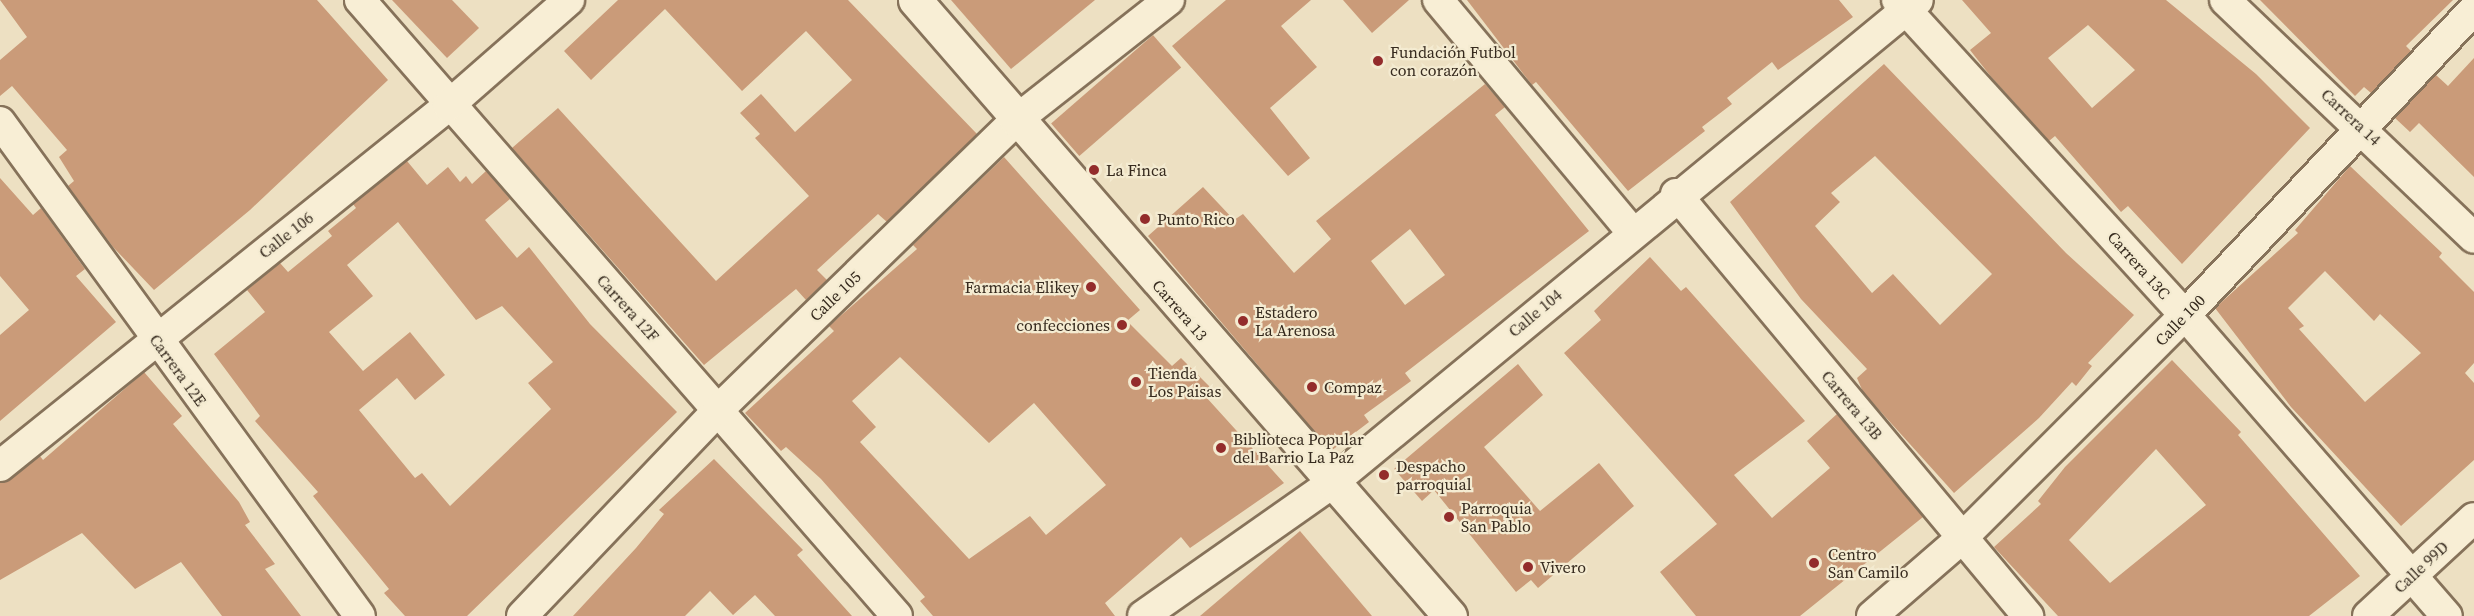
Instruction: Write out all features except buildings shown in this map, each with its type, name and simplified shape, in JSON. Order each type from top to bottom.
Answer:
[{"type":"street","name":"Carrera 12F","points":[[360,0],[448,106],[897,616]]},
{"type":"street","name":"Calle 106","points":[[0,466],[154,338],[448,106],[569,0]]},
{"type":"street","name":"Carrera 13","points":[[915,0],[1015,121],[1450,616]]},
{"type":"street","name":"Calle 105","points":[[522,616],[718,410],[1015,121],[1169,0]]},
{"type":"street","points":[[1438,0],[1632,232]]},
{"type":"street","name":"Carrera 14","points":[[2225,0],[2363,128],[2474,238]]},
{"type":"street","name":"Calle 104","points":[[1143,616],[1332,483],[1676,194],[1907,4]]},
{"type":"street","name":"Carrera 13C","points":[[1907,4],[2185,315],[2409,577],[2447,616]]},
{"type":"street","name":"Calle 100","points":[[1872,616],[1962,538],[2185,315],[2474,9]]},
{"type":"street","name":"Carrera 12E","points":[[0,122],[154,338],[360,616]]},
{"type":"street","name":"Carrera 13B","points":[[1676,194],[2028,616]]},
{"type":"street","name":"Calle 99D","points":[[2368,616],[2474,518]]},
{"type":"place","name":"Fundación Futbol con corazón","points":[[1378,61]]},
{"type":"place","name":"La Finca","points":[[1094,170]]},
{"type":"place","name":"Punto Rico","points":[[1145,219]]},
{"type":"place","name":"Farmacia Elikey","points":[[1091,287]]},
{"type":"place","name":"Estadero La Arenosa","points":[[1243,321]]},
{"type":"place","name":"confecciones","points":[[1122,325]]},
{"type":"place","name":"Tienda Los Paisas","points":[[1136,382]]},
{"type":"place","name":"Compaz","points":[[1312,387]]},
{"type":"place","name":"Biblioteca Popular del Barrio La Paz","points":[[1221,448]]},
{"type":"place","name":"Despacho parroquial","points":[[1384,475]]},
{"type":"place","name":"Parroquia San Pablo","points":[[1449,517]]},
{"type":"place","name":"Centro San Camilo","points":[[1814,563]]},
{"type":"place","name":"Vivero","points":[[1528,567]]}]
